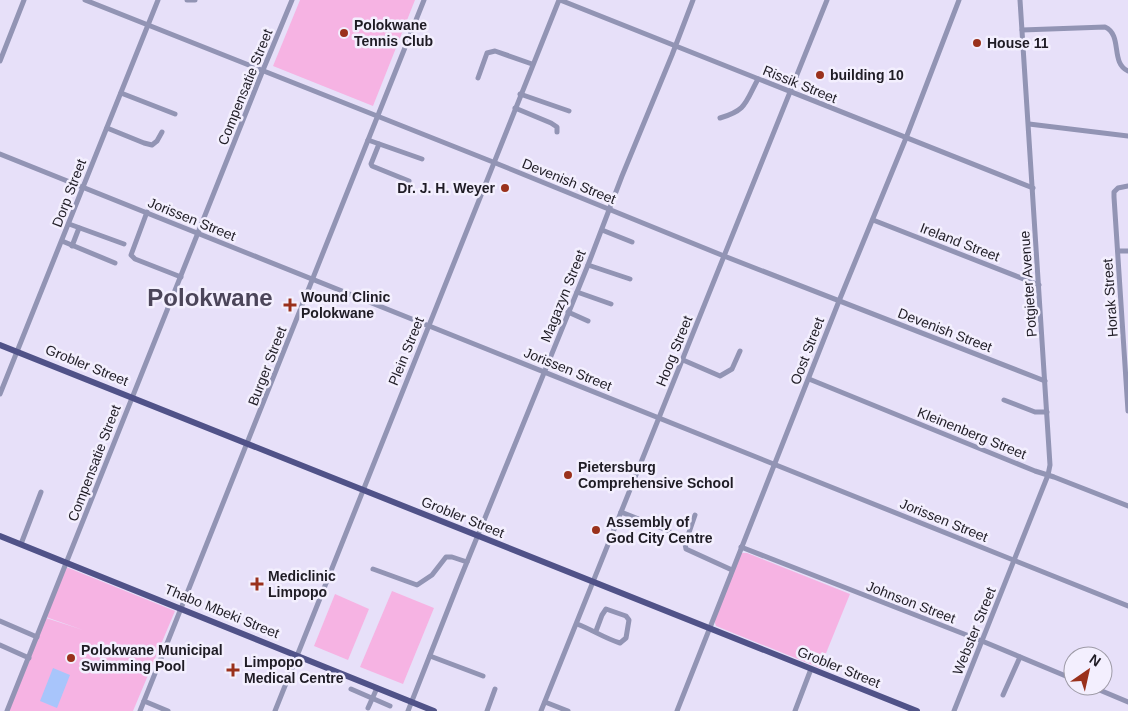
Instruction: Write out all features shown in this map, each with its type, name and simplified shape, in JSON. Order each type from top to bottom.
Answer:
[{"type":"main road","name":"Grobler Street","points":[[0,345],[917,711]]},
{"type":"main road","name":"Thabo Mbeki Street","points":[[0,536],[434,711]]},
{"type":"street","points":[[0,61],[24,0]]},
{"type":"street","name":"Devenish Street","points":[[85,0],[724,256],[1045,381]]},
{"type":"street","name":"Dorp Street","points":[[0,394],[158,0]]},
{"type":"street","points":[[187,0],[195,0]]},
{"type":"street","name":"Compensatie Street","points":[[7,711],[292,0]]},
{"type":"street","name":"Burger Street","points":[[140,711],[424,0]]},
{"type":"street","name":"Rissik Street","points":[[559,0],[1032,188]]},
{"type":"street","name":"Plein Street","points":[[274,711],[559,0]]},
{"type":"street","name":"Magazyn Street","points":[[408,711],[693,0]]},
{"type":"street","name":"Hoog Street","points":[[541,711],[827,0]]},
{"type":"street","name":"Oost Street","points":[[677,711],[839,301],[906,138],[959,0]]},
{"type":"street","name":"Potgieter Avenue","points":[[1014,560],[1048,475],[1050,454],[1020,0]]},
{"type":"street","points":[[1022,30],[1106,27],[1112,32],[1120,64],[1123,69],[1128,71]]},
{"type":"street","points":[[478,78],[487,53],[490,51],[532,64]]},
{"type":"street","points":[[720,118],[742,108],[758,79]]},
{"type":"street","points":[[121,93],[175,114]]},
{"type":"street","points":[[520,94],[569,111]]},
{"type":"street","points":[[515,108],[552,123],[557,127],[557,132]]},
{"type":"street","points":[[1029,124],[1128,136]]},
{"type":"street","points":[[107,128],[152,145],[157,141],[162,132]]},
{"type":"street","points":[[368,140],[422,159]]},
{"type":"street","points":[[379,144],[371,164],[372,166],[409,181]]},
{"type":"street","name":"Jorissen Street","points":[[0,154],[1128,606]]},
{"type":"street","name":"Horak Street","points":[[1128,186],[1116,189],[1114,197],[1125,310],[1128,411]]},
{"type":"street","points":[[147,212],[131,255],[135,259],[181,277]]},
{"type":"street","name":"Ireland Street","points":[[873,220],[1039,285]]},
{"type":"street","points":[[69,224],[124,244]]},
{"type":"street","points":[[72,246],[79,228]]},
{"type":"street","points":[[602,230],[632,242]]},
{"type":"street","points":[[62,241],[115,263]]},
{"type":"street","points":[[1118,251],[1128,251]]},
{"type":"street","points":[[588,265],[630,279]]},
{"type":"street","points":[[577,292],[611,304]]},
{"type":"street","points":[[568,312],[588,320]]},
{"type":"street","points":[[683,360],[720,376],[732,369],[740,351]]},
{"type":"street","name":"Kleinenberg Street","points":[[809,378],[1035,471],[1128,506]]},
{"type":"street","points":[[1004,400],[1035,412],[1047,412]]},
{"type":"street","points":[[21,544],[41,492]]},
{"type":"street","points":[[621,512],[669,531]]},
{"type":"street","points":[[695,516],[685,544],[686,549],[732,570]]},
{"type":"street","name":"Johnson Street","points":[[741,547],[982,641],[1063,675]]},
{"type":"street","points":[[373,570],[417,585],[432,575],[446,557],[452,556],[467,562]]},
{"type":"street","name":"Webster Street","points":[[954,711],[1014,560]]},
{"type":"street","points":[[577,624],[596,630],[599,634],[621,642],[627,634],[629,620],[626,616],[606,610],[596,630]]},
{"type":"street","points":[[0,621],[37,637]]},
{"type":"street","points":[[0,645],[29,658]]},
{"type":"street","points":[[430,656],[483,676]]},
{"type":"street","points":[[1004,695],[1020,657]]},
{"type":"street","points":[[795,711],[811,669]]},
{"type":"street","points":[[368,708],[377,688]]},
{"type":"street","points":[[351,689],[390,706]]},
{"type":"street","points":[[487,711],[495,689]]},
{"type":"street","points":[[1113,696],[1128,702]]},
{"type":"street","points":[[144,701],[168,711]]},
{"type":"street","points":[[545,702],[555,709],[568,711]]},
{"type":"shaded area","name":"Polokwane Tennis Club","points":[[300,0],[415,0],[373,106],[273,66]]},
{"type":"shaded area","points":[[741,553],[747,553],[850,594],[820,668],[716,626],[714,620]]},
{"type":"shaded area","points":[[66,567],[175,611],[133,711],[9,711],[46,618],[83,630],[46,617]]},
{"type":"shaded area","points":[[392,591],[434,608],[403,684],[360,667]]},
{"type":"shaded area","points":[[335,594],[369,609],[348,660],[314,646]]},
{"type":"water","points":[[53,668],[70,675],[57,708],[40,701]]},
{"type":"place","name":"Polokwane Tennis Club","points":[[344,33]]},
{"type":"place","name":"House 11","points":[[977,43]]},
{"type":"place","name":"building 10","points":[[820,75]]},
{"type":"place","name":"Dr. J. H. Weyer","points":[[505,188]]},
{"type":"place","name":"Wound Clinic Polokwane","points":[[290,305]]},
{"type":"place","name":"Pietersburg Comprehensive School","points":[[568,475]]},
{"type":"place","name":"Assembly of God City Centre","points":[[596,530]]},
{"type":"place","name":"Mediclinic Limpopo","points":[[257,584]]},
{"type":"place","name":"Polokwane Municipal Swimming Pool","points":[[71,658]]},
{"type":"place","name":"Limpopo Medical Centre","points":[[233,670]]},
{"type":"district","name":"Polokwane","points":[[210,298]]}]
